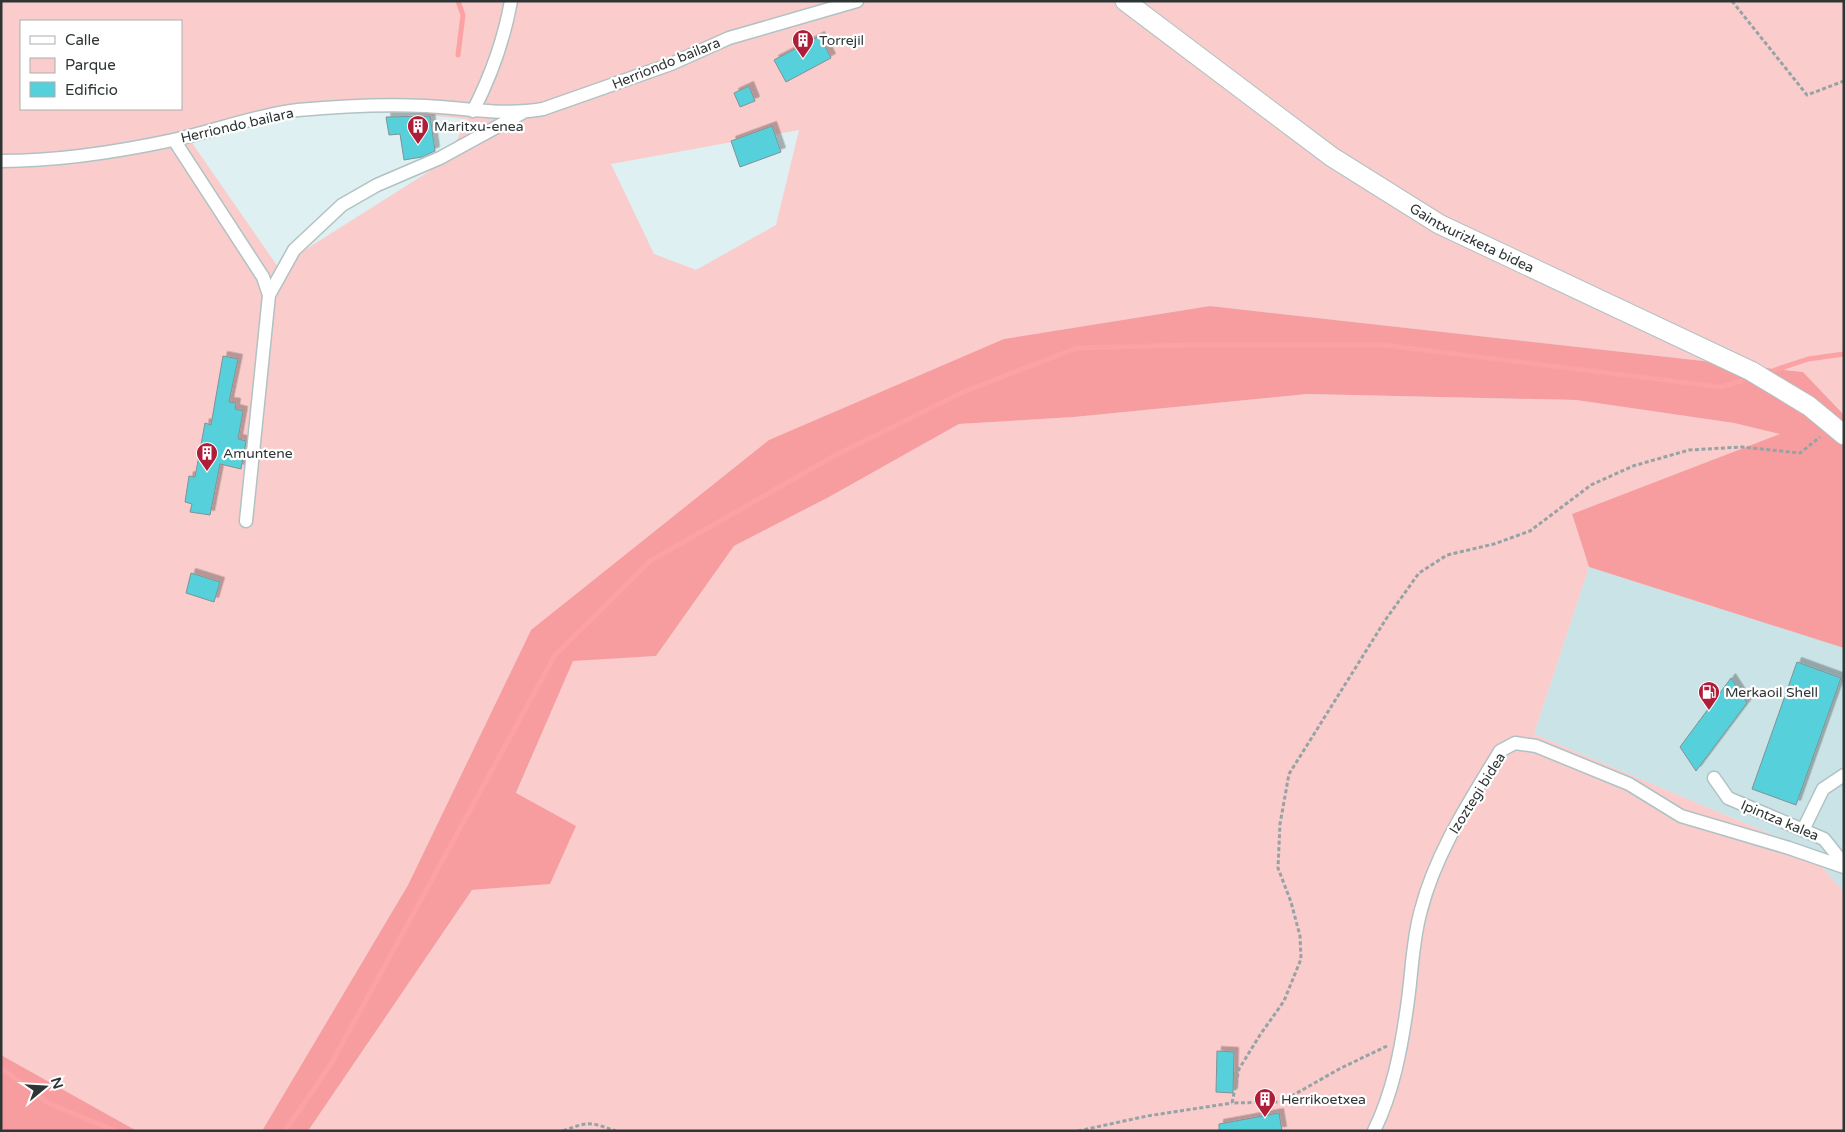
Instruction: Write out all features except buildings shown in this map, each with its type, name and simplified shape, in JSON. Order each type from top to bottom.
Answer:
[{"type":"main road","name":"Gaintxurizketa bidea","points":[[1125,1],[1332,157],[1439,224],[1751,371],[1809,406],[1839,430]]},
{"type":"street","points":[[473,111],[487,84],[496,60],[506,27],[511,1]]},
{"type":"street","name":"Herriondo bailara","points":[[1,161],[35,161],[80,156],[174,140],[297,110],[363,105],[448,107],[473,111],[524,112],[543,109],[671,64],[729,38],[857,1]]},
{"type":"street","points":[[246,521],[269,295],[294,250],[342,205],[377,185],[440,158],[524,112]]},
{"type":"street","points":[[174,140],[263,277],[269,295]]},
{"type":"street","name":"Izoztegi bidea","points":[[1374,1131],[1384,1111],[1396,1074],[1421,910],[1447,842],[1500,751],[1515,743],[1536,746],[1629,784],[1681,816],[1844,866]]},
{"type":"street","points":[[1803,830],[1823,790],[1844,775]]},
{"type":"street","name":"Ipintza kalea","points":[[1714,778],[1728,798],[1824,839],[1844,866]]},
{"type":"path","points":[[1732,1],[1807,95],[1844,81]]},
{"type":"path","points":[[1232,1103],[1239,1069],[1284,1001],[1301,959],[1300,936],[1291,902],[1278,868],[1280,824],[1289,774],[1386,619],[1420,573],[1448,555],[1494,544],[1530,531],[1591,485],[1633,466],[1689,450],[1742,448],[1800,453],[1839,430]]},
{"type":"path","points":[[1078,1131],[1147,1116],[1232,1103],[1281,1102],[1342,1068],[1402,1039]]},
{"type":"path","points":[[563,1131],[580,1124],[591,1123],[616,1131]]},
{"type":"shaded area","points":[[1210,306],[1803,372],[1844,415],[1844,648],[1589,567],[1572,514],[1780,434],[1734,423],[1576,400],[1307,394],[1074,417],[959,424],[829,497],[734,546],[656,656],[573,661],[516,793],[576,826],[550,884],[472,890],[308,1131],[262,1131],[408,885],[531,630],[769,440],[1004,339]]},
{"type":"shaded area","points":[[1589,567],[1844,648],[1844,892],[1806,849],[1534,734]]},
{"type":"shaded area","points":[[1,1055],[137,1131],[6,1131],[1,1128]]},
{"type":"green space","points":[[1,1],[1844,1],[1844,415],[1803,372],[1210,306],[1004,339],[531,630],[408,885],[262,1131],[137,1131],[1,1055]],"holes":[[[338,106],[467,119],[447,160],[278,267],[190,140]],[[799,130],[776,225],[696,270],[654,254],[611,164]]]},
{"type":"green space","points":[[1307,394],[1576,400],[1734,423],[1782,434],[1572,514],[1589,567],[1534,734],[1806,849],[1844,892],[1844,1131],[308,1131],[472,890],[551,883],[516,794],[573,660],[656,656],[734,546],[829,497],[959,424],[1074,417]]},
{"type":"waterway","points":[[458,1],[463,15],[458,55]]},
{"type":"waterway","points":[[285,1131],[331,1064],[555,655],[650,561],[832,457],[963,392],[1077,348],[1189,345],[1383,345],[1721,387],[1741,381]]},
{"type":"waterway","points":[[1775,370],[1808,359],[1844,354]]},
{"type":"waterway","points":[[1,1068],[50,1104],[116,1131]]},
{"type":"place","name":"Torrejil","points":[[803,59]]},
{"type":"place","name":"Maritxu-enea","points":[[418,145]]},
{"type":"place","name":"Amuntene","points":[[207,472]]},
{"type":"place","name":"Merkaoil Shell","points":[[1709,711]]},
{"type":"place","name":"Herrikoetxea","points":[[1265,1118]]}]
